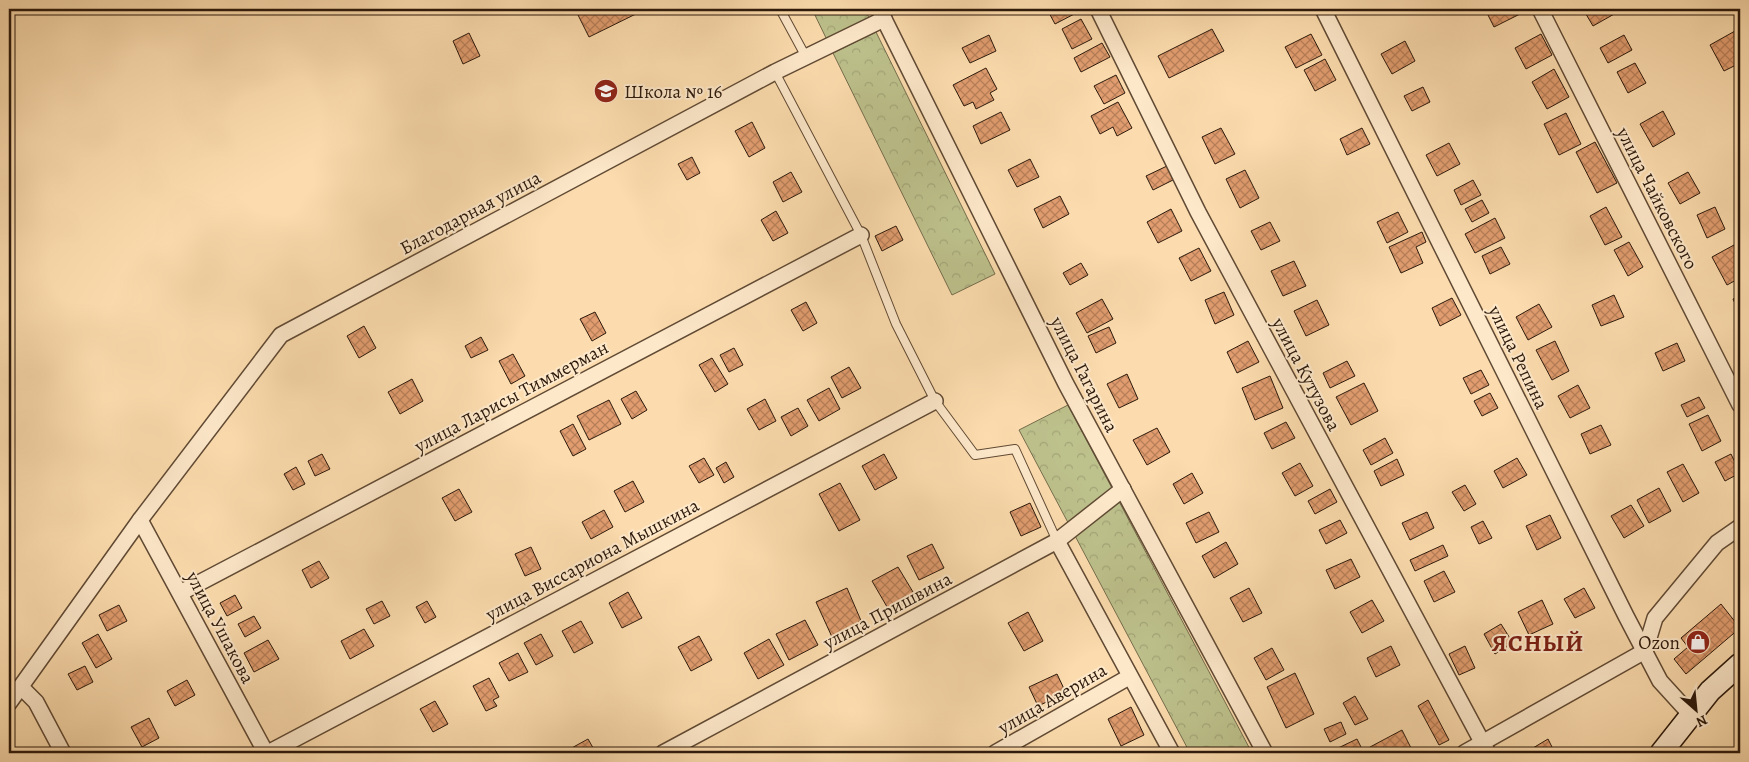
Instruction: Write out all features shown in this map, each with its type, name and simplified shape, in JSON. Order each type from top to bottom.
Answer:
[{"type":"main road","points":[[1661,753],[1710,691],[1740,664]]},
{"type":"street","name":"улица Кутузова","points":[[1098,9],[1198,212],[1485,749]]},
{"type":"street","name":"улица Репина","points":[[1323,9],[1660,681],[1691,714]]},
{"type":"street","name":"улица Чайковского","points":[[1540,9],[1740,405]]},
{"type":"street","name":"Благодарная улица","points":[[9,703],[140,520],[281,335],[774,72],[806,57],[882,14]]},
{"type":"street","name":"улица Гагарина","points":[[882,14],[1066,384],[1265,753]]},
{"type":"street","name":"улица Ларисы Тиммерман","points":[[180,593],[861,235]]},
{"type":"street","name":"улица Виссариона Мышкина","points":[[267,753],[935,401]]},
{"type":"street","name":"улица Пришвина","points":[[663,753],[1057,541],[1123,489]]},
{"type":"street","name":"улица Ушакова","points":[[140,520],[267,753]]},
{"type":"street","points":[[1464,753],[1485,749],[1645,650],[1655,618],[1717,543],[1740,527]]},
{"type":"street","points":[[1057,541],[1129,677],[1172,753]]},
{"type":"street","name":"улица Аверина","points":[[995,753],[1129,677]]},
{"type":"street","points":[[21,687],[36,702],[63,753]]},
{"type":"lane","points":[[780,9],[806,57]]},
{"type":"lane","points":[[774,72],[861,235],[896,324],[935,401],[975,455],[1015,449],[1057,541]]},
{"type":"green space","points":[[812,9],[865,9],[870,20],[828,42]]},
{"type":"green space","points":[[876,32],[995,274],[952,295],[833,53]]},
{"type":"green space","points":[[1068,405],[1252,753],[1190,753],[1019,430]]},
{"type":"building","points":[[575,9],[646,9],[589,37]]},
{"type":"building","points":[[1047,9],[1079,9],[1080,11],[1055,24]]},
{"type":"building","points":[[1485,9],[1517,9],[1520,14],[1494,27]]},
{"type":"building","points":[[1583,9],[1613,9],[1616,13],[1593,26]]},
{"type":"building","points":[[1081,19],[1092,39],[1072,49],[1062,29]]},
{"type":"building","points":[[1212,29],[1224,51],[1169,78],[1158,56]]},
{"type":"building","points":[[1735,31],[1740,40],[1740,63],[1724,71],[1710,45]]},
{"type":"building","points":[[469,33],[480,56],[463,64],[453,41]]},
{"type":"building","points":[[1311,34],[1322,55],[1296,68],[1285,47]]},
{"type":"building","points":[[1541,34],[1552,55],[1526,69],[1515,48]]},
{"type":"building","points":[[989,35],[996,51],[970,63],[962,48]]},
{"type":"building","points":[[1624,35],[1632,50],[1608,63],[1600,48]]},
{"type":"building","points":[[1405,41],[1415,61],[1392,74],[1381,54]]},
{"type":"building","points":[[1102,43],[1110,57],[1081,72],[1074,58]]},
{"type":"building","points":[[1325,59],[1336,80],[1315,91],[1304,70]]},
{"type":"building","points":[[1635,63],[1646,83],[1628,93],[1617,72]]},
{"type":"building","points":[[986,68],[997,89],[990,93],[994,100],[976,109],[973,102],[964,106],[953,85]]},
{"type":"building","points":[[1554,69],[1569,97],[1547,109],[1532,82]]},
{"type":"building","points":[[1116,75],[1125,93],[1104,104],[1094,86]]},
{"type":"building","points":[[1423,87],[1430,102],[1412,111],[1404,96]]},
{"type":"building","points":[[1118,102],[1132,128],[1117,136],[1113,127],[1100,134],[1091,116]]},
{"type":"building","points":[[1663,111],[1675,134],[1653,147],[1640,124]]},
{"type":"building","points":[[1001,112],[1010,130],[981,144],[973,126]]},
{"type":"building","points":[[1566,113],[1581,144],[1559,155],[1544,124]]},
{"type":"building","points":[[752,122],[765,148],[749,157],[735,131]]},
{"type":"building","points":[[1221,128],[1235,154],[1215,164],[1202,137]]},
{"type":"building","points":[[1362,128],[1370,144],[1347,155],[1340,139]]},
{"type":"building","points":[[1595,142],[1617,183],[1597,193],[1576,152]]},
{"type":"building","points":[[1449,143],[1460,164],[1437,176],[1426,155]]},
{"type":"building","points":[[692,157],[700,173],[687,180],[678,164]]},
{"type":"building","points":[[1030,159],[1039,177],[1017,187],[1008,170]]},
{"type":"building","points":[[1167,166],[1173,180],[1153,190],[1146,176]]},
{"type":"building","points":[[1245,170],[1259,198],[1240,208],[1226,179]]},
{"type":"building","points":[[791,172],[802,192],[783,202],[773,182]]},
{"type":"building","points":[[1688,172],[1700,193],[1680,204],[1668,183]]},
{"type":"building","points":[[1473,180],[1481,195],[1461,205],[1454,190]]},
{"type":"building","points":[[1060,196],[1069,214],[1043,228],[1034,209]]},
{"type":"building","points":[[1482,200],[1489,213],[1472,222],[1465,209]]},
{"type":"building","points":[[1606,207],[1622,237],[1605,245],[1590,216]]},
{"type":"building","points":[[1715,207],[1725,229],[1707,238],[1697,215]]},
{"type":"building","points":[[1171,209],[1182,231],[1158,243],[1147,222]]},
{"type":"building","points":[[776,211],[788,233],[773,241],[761,220]]},
{"type":"building","points":[[1398,212],[1408,232],[1387,243],[1377,222]]},
{"type":"building","points":[[1495,218],[1505,238],[1475,253],[1465,234]]},
{"type":"building","points":[[1270,222],[1280,241],[1261,250],[1251,231]]},
{"type":"building","points":[[896,226],[903,240],[882,251],[875,236]]},
{"type":"building","points":[[1422,232],[1426,242],[1416,247],[1423,263],[1401,273],[1389,247]]},
{"type":"building","points":[[1629,242],[1643,267],[1628,276],[1614,250]]},
{"type":"building","points":[[1734,245],[1740,257],[1740,278],[1727,285],[1712,257]]},
{"type":"building","points":[[1501,247],[1510,264],[1490,274],[1482,256]]},
{"type":"building","points":[[1199,248],[1211,271],[1191,281],[1179,258]]},
{"type":"building","points":[[1294,261],[1306,286],[1283,296],[1271,271]]},
{"type":"building","points":[[1081,263],[1088,275],[1070,285],[1063,273]]},
{"type":"building","points":[[1224,292],[1234,315],[1215,324],[1205,300]]},
{"type":"building","points":[[1614,295],[1624,317],[1601,326],[1592,305]]},
{"type":"building","points":[[1740,295],[1740,315],[1733,299]]},
{"type":"building","points":[[1452,298],[1461,315],[1440,326],[1432,308]]},
{"type":"building","points":[[1102,299],[1113,319],[1087,333],[1076,313]]},
{"type":"building","points":[[1317,300],[1329,325],[1306,336],[1294,311]]},
{"type":"building","points":[[806,302],[817,323],[803,331],[791,310]]},
{"type":"building","points":[[1539,304],[1552,327],[1528,340],[1516,317]]},
{"type":"building","points":[[595,312],[606,333],[592,341],[580,319]]},
{"type":"building","points":[[364,326],[376,348],[359,358],[347,336]]},
{"type":"building","points":[[1109,327],[1116,343],[1096,353],[1088,336]]},
{"type":"building","points":[[481,337],[488,350],[471,358],[465,346]]},
{"type":"building","points":[[1248,341],[1259,362],[1237,373],[1227,352]]},
{"type":"building","points":[[1555,341],[1569,371],[1552,380],[1536,350]]},
{"type":"building","points":[[1677,343],[1685,361],[1663,371],[1655,353]]},
{"type":"building","points":[[734,348],[743,365],[729,372],[720,355]]},
{"type":"building","points":[[513,354],[525,376],[511,384],[499,361]]},
{"type":"building","points":[[712,358],[728,384],[715,392],[699,365]]},
{"type":"building","points":[[1347,361],[1355,376],[1330,388],[1323,373]]},
{"type":"building","points":[[849,367],[861,388],[842,398],[831,377]]},
{"type":"building","points":[[1481,370],[1489,385],[1471,394],[1463,378]]},
{"type":"building","points":[[1127,374],[1138,399],[1119,408],[1107,384]]},
{"type":"building","points":[[1270,376],[1283,408],[1255,420],[1242,388]]},
{"type":"building","points":[[412,379],[423,401],[400,414],[388,392]]},
{"type":"building","points":[[1364,383],[1378,411],[1351,425],[1336,397]]},
{"type":"building","points":[[1578,385],[1590,408],[1570,418],[1558,396]]},
{"type":"building","points":[[829,388],[840,409],[819,421],[807,400]]},
{"type":"building","points":[[636,391],[647,410],[632,419],[621,399]]},
{"type":"building","points":[[1490,393],[1498,408],[1482,416],[1474,401]]},
{"type":"building","points":[[1699,397],[1705,408],[1687,417],[1681,405]]},
{"type":"building","points":[[765,399],[776,421],[759,430],[747,409]]},
{"type":"building","points":[[609,400],[621,424],[589,440],[577,416]]},
{"type":"building","points":[[798,408],[808,426],[791,436],[781,417]]},
{"type":"building","points":[[1708,415],[1721,441],[1702,451],[1689,424]]},
{"type":"building","points":[[1286,422],[1295,438],[1272,449],[1264,433]]},
{"type":"building","points":[[573,424],[586,449],[573,456],[560,431]]},
{"type":"building","points":[[1601,425],[1611,445],[1590,454],[1581,434]]},
{"type":"building","points":[[1157,428],[1170,452],[1147,465],[1133,440]]},
{"type":"building","points":[[1385,438],[1393,453],[1371,465],[1363,450]]},
{"type":"building","points":[[322,454],[330,469],[315,476],[308,461]]},
{"type":"building","points":[[884,454],[897,478],[875,490],[862,466]]},
{"type":"building","points":[[1731,454],[1740,473],[1725,481],[1715,462]]},
{"type":"building","points":[[704,458],[714,475],[699,483],[689,466]]},
{"type":"building","points":[[1517,458],[1527,475],[1503,488],[1494,471]]},
{"type":"building","points":[[1397,459],[1404,475],[1381,486],[1374,471]]},
{"type":"building","points":[[726,462],[734,477],[724,483],[716,468]]},
{"type":"building","points":[[1300,463],[1313,486],[1295,496],[1282,473]]},
{"type":"building","points":[[1683,464],[1699,493],[1683,502],[1667,472]]},
{"type":"building","points":[[296,467],[305,484],[293,490],[284,474]]},
{"type":"building","points":[[1192,473],[1203,493],[1184,504],[1173,484]]},
{"type":"building","points":[[633,481],[644,502],[625,512],[614,491]]},
{"type":"building","points":[[840,483],[860,520],[839,531],[819,494]]},
{"type":"building","points":[[1465,485],[1476,504],[1464,511],[1452,492]]},
{"type":"building","points":[[1659,488],[1671,511],[1649,523],[1637,500]]},
{"type":"building","points":[[459,489],[472,512],[455,521],[442,498]]},
{"type":"building","points":[[1330,489],[1337,502],[1315,514],[1308,501]]},
{"type":"building","points":[[1030,503],[1041,527],[1021,536],[1010,512]]},
{"type":"building","points":[[1631,505],[1644,526],[1624,538],[1611,516]]},
{"type":"building","points":[[604,510],[613,527],[591,539],[582,522]]},
{"type":"building","points":[[1209,512],[1219,532],[1196,543],[1186,523]]},
{"type":"building","points":[[1427,512],[1434,528],[1410,540],[1402,523]]},
{"type":"building","points":[[1550,515],[1561,538],[1537,550],[1526,526]]},
{"type":"building","points":[[1340,520],[1347,533],[1326,544],[1319,530]]},
{"type":"building","points":[[1483,521],[1492,538],[1479,544],[1471,527]]},
{"type":"building","points":[[1226,542],[1238,564],[1214,578],[1202,556]]},
{"type":"building","points":[[932,544],[944,568],[919,580],[907,556]]},
{"type":"building","points":[[1443,545],[1448,556],[1415,571],[1410,560]]},
{"type":"building","points":[[531,547],[541,569],[525,576],[515,554]]},
{"type":"building","points":[[1351,559],[1360,577],[1335,589],[1326,570]]},
{"type":"building","points":[[319,561],[329,578],[311,588],[302,570]]},
{"type":"building","points":[[898,567],[916,597],[890,612],[872,581]]},
{"type":"building","points":[[1444,571],[1455,592],[1434,602],[1424,581]]},
{"type":"building","points":[[847,588],[862,623],[832,637],[816,602]]},
{"type":"building","points":[[1249,588],[1262,613],[1243,622],[1230,598]]},
{"type":"building","points":[[1584,588],[1595,608],[1575,618],[1564,599]]},
{"type":"building","points":[[628,592],[642,618],[622,628],[609,603]]},
{"type":"building","points":[[235,595],[242,608],[227,616],[220,603]]},
{"type":"building","points":[[1372,600],[1384,621],[1362,633],[1350,612]]},
{"type":"building","points":[[1542,600],[1553,624],[1529,635],[1518,612]]},
{"type":"building","points":[[382,601],[390,616],[374,624],[366,609]]},
{"type":"building","points":[[427,601],[436,617],[425,623],[416,607]]},
{"type":"building","points":[[1721,604],[1740,628],[1686,674],[1674,659],[1688,647],[1681,638]]},
{"type":"building","points":[[119,605],[127,621],[107,631],[99,615]]},
{"type":"building","points":[[1028,612],[1043,641],[1024,651],[1008,623]]},
{"type":"building","points":[[254,616],[261,628],[245,637],[238,624]]},
{"type":"building","points":[[805,620],[818,645],[789,660],[776,634]]},
{"type":"building","points":[[581,621],[593,643],[574,653],[562,631]]},
{"type":"building","points":[[1501,624],[1513,643],[1495,654],[1484,634]]},
{"type":"building","points":[[364,629],[374,646],[350,659],[341,641]]},
{"type":"building","points":[[98,634],[112,659],[96,668],[82,643]]},
{"type":"building","points":[[541,634],[553,656],[536,665],[524,643]]},
{"type":"building","points":[[699,636],[712,660],[691,671],[678,647]]},
{"type":"building","points":[[769,639],[784,665],[758,679],[744,653]]},
{"type":"building","points":[[268,640],[279,659],[254,672],[244,653]]},
{"type":"building","points":[[1391,646],[1400,665],[1376,677],[1367,658]]},
{"type":"building","points":[[1465,646],[1475,668],[1459,675],[1449,654]]},
{"type":"building","points":[[1272,648],[1284,670],[1266,680],[1254,658]]},
{"type":"building","points":[[518,653],[528,672],[509,681],[499,663]]},
{"type":"building","points":[[85,666],[93,682],[77,690],[68,674]]},
{"type":"building","points":[[1295,673],[1314,714],[1286,728],[1267,687]]},
{"type":"building","points":[[1057,674],[1066,693],[1038,706],[1029,687]]},
{"type":"building","points":[[489,678],[499,697],[493,700],[497,706],[486,711],[473,686]]},
{"type":"building","points":[[187,680],[195,695],[175,706],[167,691]]},
{"type":"building","points":[[1355,696],[1368,719],[1355,725],[1343,703]]},
{"type":"building","points":[[1428,700],[1449,740],[1439,745],[1418,706]]},
{"type":"building","points":[[435,701],[448,724],[433,732],[420,709]]},
{"type":"building","points":[[1131,707],[1144,735],[1121,746],[1108,719]]},
{"type":"building","points":[[149,718],[159,738],[142,747],[131,727]]},
{"type":"building","points":[[1341,722],[1346,734],[1330,742],[1324,729]]},
{"type":"building","points":[[1402,730],[1413,752],[1373,753],[1370,747]]},
{"type":"building","points":[[588,739],[596,753],[570,753],[568,750]]},
{"type":"building","points":[[1357,739],[1364,753],[1337,753],[1336,749]]},
{"type":"building","points":[[1548,739],[1555,753],[1529,753],[1528,751]]},
{"type":"place","name":"Школа № 16","points":[[606,91]]},
{"type":"place","name":"Ozon","points":[[1698,642]]},
{"type":"district","name":"ЯСНЫЙ","points":[[1538,643]]}]
